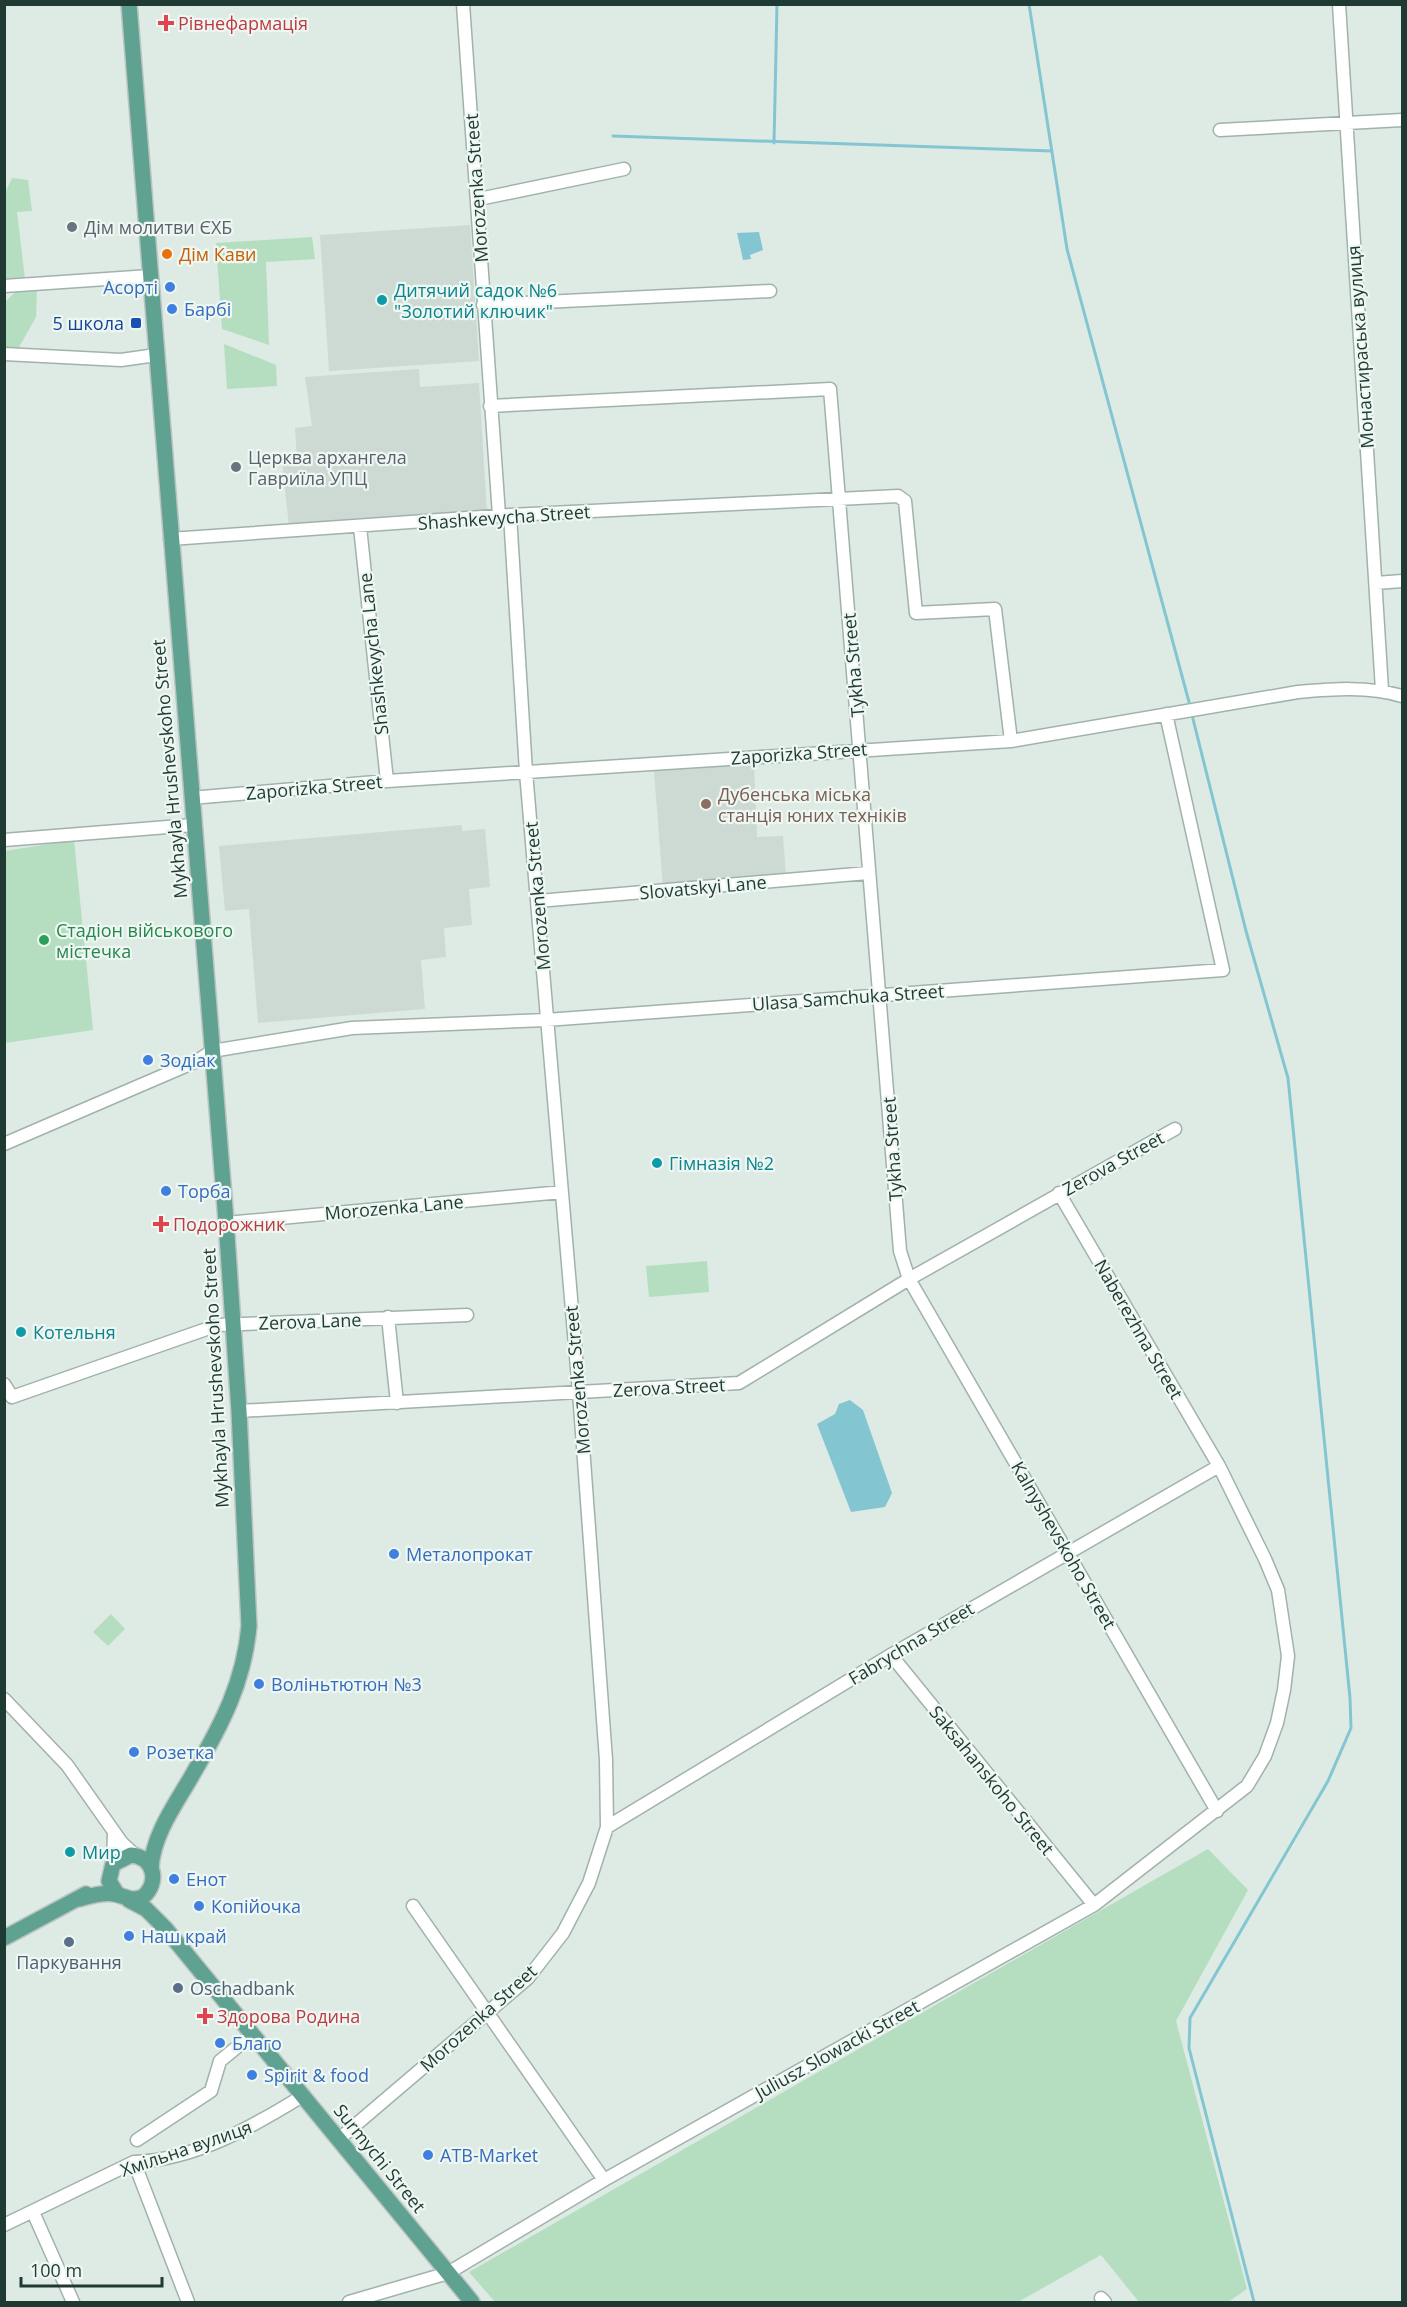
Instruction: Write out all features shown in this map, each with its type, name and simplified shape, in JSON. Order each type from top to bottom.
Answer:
[{"type":"main road","name":"Mykhayla Hrushevskoho Street","points":[[129,4],[226,1223],[231,1324],[239,1411],[249,1626],[246,1659],[238,1684],[212,1741],[160,1833],[150,1847],[136,1856]]},
{"type":"main road","name":"Mykhayla Hrushevskoho Street","points":[[152,1868],[160,1833]]},
{"type":"main road","points":[[4,1938],[72,1901],[124,1857],[136,1856],[152,1868],[154,1903],[165,1929]]},
{"type":"main road","points":[[111,1869],[112,1888],[123,1897],[146,1909],[165,1929]]},
{"type":"main road","points":[[72,1901],[143,1897],[152,1886]]},
{"type":"main road","name":"Surmychi Street","points":[[165,1929],[304,2095],[472,2302]]},
{"type":"street","name":"Morozenka Street","points":[[339,2139],[528,1978],[563,1933],[588,1883],[607,1827],[606,1760],[579,1392],[505,515],[490,406],[479,199],[463,4]]},
{"type":"street","name":"Монастираська вулиця","points":[[1339,4],[1382,690]]},
{"type":"street","points":[[1220,130],[1402,120]]},
{"type":"street","points":[[479,199],[624,169]]},
{"type":"street","points":[[4,286],[150,276]]},
{"type":"street","points":[[483,305],[770,291]]},
{"type":"street","points":[[4,354],[121,360],[156,355]]},
{"type":"street","name":"Tykha Street","points":[[490,406],[830,389],[900,1251],[909,1279]]},
{"type":"street","name":"Shashkevycha Street","points":[[170,539],[505,515],[838,501],[898,496],[905,501],[916,613],[995,609],[1011,741]]},
{"type":"street","name":"Shashkevycha Lane","points":[[360,527],[387,781]]},
{"type":"street","points":[[1376,583],[1402,581]]},
{"type":"street","name":"Zaporizka Street","points":[[191,798],[387,781],[1011,741],[1298,692],[1341,688],[1382,690],[1402,696]]},
{"type":"street","name":"Ulasa Samchuka Street","points":[[212,1051],[352,1028],[546,1020],[1223,970],[1166,714]]},
{"type":"street","points":[[4,840],[194,825]]},
{"type":"street","name":"Slovatskyi Lane","points":[[538,901],[868,873]]},
{"type":"street","points":[[4,1144],[197,1061],[212,1051]]},
{"type":"street","name":"Zerova Street","points":[[239,1411],[739,1383],[909,1279],[1175,1129]]},
{"type":"street","name":"Morozenka Lane","points":[[226,1223],[562,1192]]},
{"type":"street","name":"Naberezhna Street","points":[[1059,1193],[1219,1466],[1265,1558],[1278,1590],[1288,1656],[1277,1723],[1265,1756],[1247,1786],[1217,1811]]},
{"type":"street","name":"Kalnyshevskoho Street","points":[[909,1279],[1217,1811]]},
{"type":"street","name":"Zerova Lane","points":[[4,1384],[12,1397],[218,1325],[467,1315]]},
{"type":"street","name":"Zerova Lane","points":[[388,1317],[396,1403]]},
{"type":"street","name":"Fabrychna Street","points":[[607,1827],[891,1655],[1219,1466]]},
{"type":"street","name":"Saksahanskoho Street","points":[[891,1655],[1094,1905]]},
{"type":"street","points":[[4,1699],[67,1765],[114,1832],[136,1856]]},
{"type":"street","name":"Juliusz Slowacki Street","points":[[349,2302],[448,2273],[604,2180],[1094,1905],[1217,1811]]},
{"type":"street","points":[[111,1869],[114,1832]]},
{"type":"street","points":[[413,1906],[604,2180]]},
{"type":"street","points":[[137,2140],[211,2091],[220,2061],[253,2034]]},
{"type":"street","name":"Хмільна вулиця","points":[[4,2225],[134,2162],[162,2159],[240,2132],[304,2095]]},
{"type":"street","points":[[134,2162],[188,2302]]},
{"type":"street","points":[[33,2212],[73,2302]]},
{"type":"shaded area","points":[[470,225],[479,361],[329,371],[320,235]]},
{"type":"shaded area","points":[[419,369],[420,387],[479,383],[487,513],[289,526],[282,462],[297,460],[295,428],[312,426],[305,377]]},
{"type":"shaded area","name":"Дубенська міська станція юних техніків","points":[[754,764],[757,837],[783,836],[786,876],[663,887],[654,771]]},
{"type":"shaded area","points":[[462,825],[462,831],[485,829],[490,887],[469,889],[472,925],[444,928],[446,957],[421,960],[425,1009],[258,1023],[249,909],[225,911],[219,846]]},
{"type":"green space","points":[[12,178],[28,180],[32,211],[17,212],[25,279],[5,281],[5,193]]},
{"type":"green space","points":[[312,237],[315,259],[266,262],[269,345],[222,329],[216,243]]},
{"type":"green space","points":[[37,290],[36,317],[18,349],[5,349],[5,302],[15,292]]},
{"type":"green space","points":[[224,344],[276,365],[277,386],[227,389]]},
{"type":"green space","name":"Стадіон військового містечка","points":[[74,840],[93,1030],[5,1043],[5,851]]},
{"type":"green space","points":[[707,1261],[709,1292],[649,1297],[646,1266]]},
{"type":"green space","points":[[111,1614],[125,1629],[108,1646],[93,1632]]},
{"type":"green space","points":[[1208,1849],[1248,1890],[1176,2021],[1247,2289],[1228,2302],[1139,2302],[1101,2255],[1018,2302],[495,2302],[469,2272]]},
{"type":"water","points":[[759,232],[763,250],[750,255],[751,259],[743,260],[737,233]]},
{"type":"water","points":[[850,1400],[863,1410],[892,1493],[885,1507],[851,1512],[817,1424],[835,1414],[839,1404]]},
{"type":"waterway","points":[[774,143],[777,4]]},
{"type":"waterway","points":[[1029,4],[1067,249],[1189,702]]},
{"type":"waterway","points":[[613,136],[1052,151]]},
{"type":"waterway","points":[[1192,715],[1246,931],[1288,1078],[1350,1698],[1351,1728],[1328,1781],[1190,2018],[1189,2048],[1254,2302]]},
{"type":"place","name":"Рівнефармація","points":[[166,23]]},
{"type":"place","name":"Дім молитви ЄХБ","points":[[72,227]]},
{"type":"place","name":"Дім Кави","points":[[167,254]]},
{"type":"place","name":"Асорті","points":[[170,287]]},
{"type":"place","name":"Дитячий садок №6 \"Золотий ключик\"","points":[[382,300]]},
{"type":"place","name":"Барбі","points":[[172,309]]},
{"type":"place","name":"5 школа","points":[[136,323]]},
{"type":"place","name":"Церква архангела Гавриїла УПЦ","points":[[236,467]]},
{"type":"place","name":"Дубенська міська станція юних техніків","points":[[706,804]]},
{"type":"place","name":"Стадіон військового містечка","points":[[44,940]]},
{"type":"place","name":"Зодіак","points":[[148,1060]]},
{"type":"place","name":"Гімназія №2","points":[[657,1163]]},
{"type":"place","name":"Торба","points":[[166,1191]]},
{"type":"place","name":"Подорожник","points":[[161,1224]]},
{"type":"place","name":"Котельня","points":[[21,1332]]},
{"type":"place","name":"Металопрокат","points":[[394,1554]]},
{"type":"place","name":"Воліньтютюн №3","points":[[259,1684]]},
{"type":"place","name":"Розетка","points":[[134,1752]]},
{"type":"place","name":"Мир","points":[[70,1852]]},
{"type":"place","name":"Енот","points":[[174,1879]]},
{"type":"place","name":"Копійочка","points":[[199,1906]]},
{"type":"place","name":"Наш край","points":[[129,1936]]},
{"type":"place","name":"Паркування","points":[[69,1942]]},
{"type":"place","name":"Oschadbank","points":[[178,1988]]},
{"type":"place","name":"Здорова Родина","points":[[205,2016]]},
{"type":"place","name":"Благо","points":[[220,2043]]},
{"type":"place","name":"Spirit & food","points":[[252,2075]]},
{"type":"place","name":"ATB-Market","points":[[428,2155]]}]
